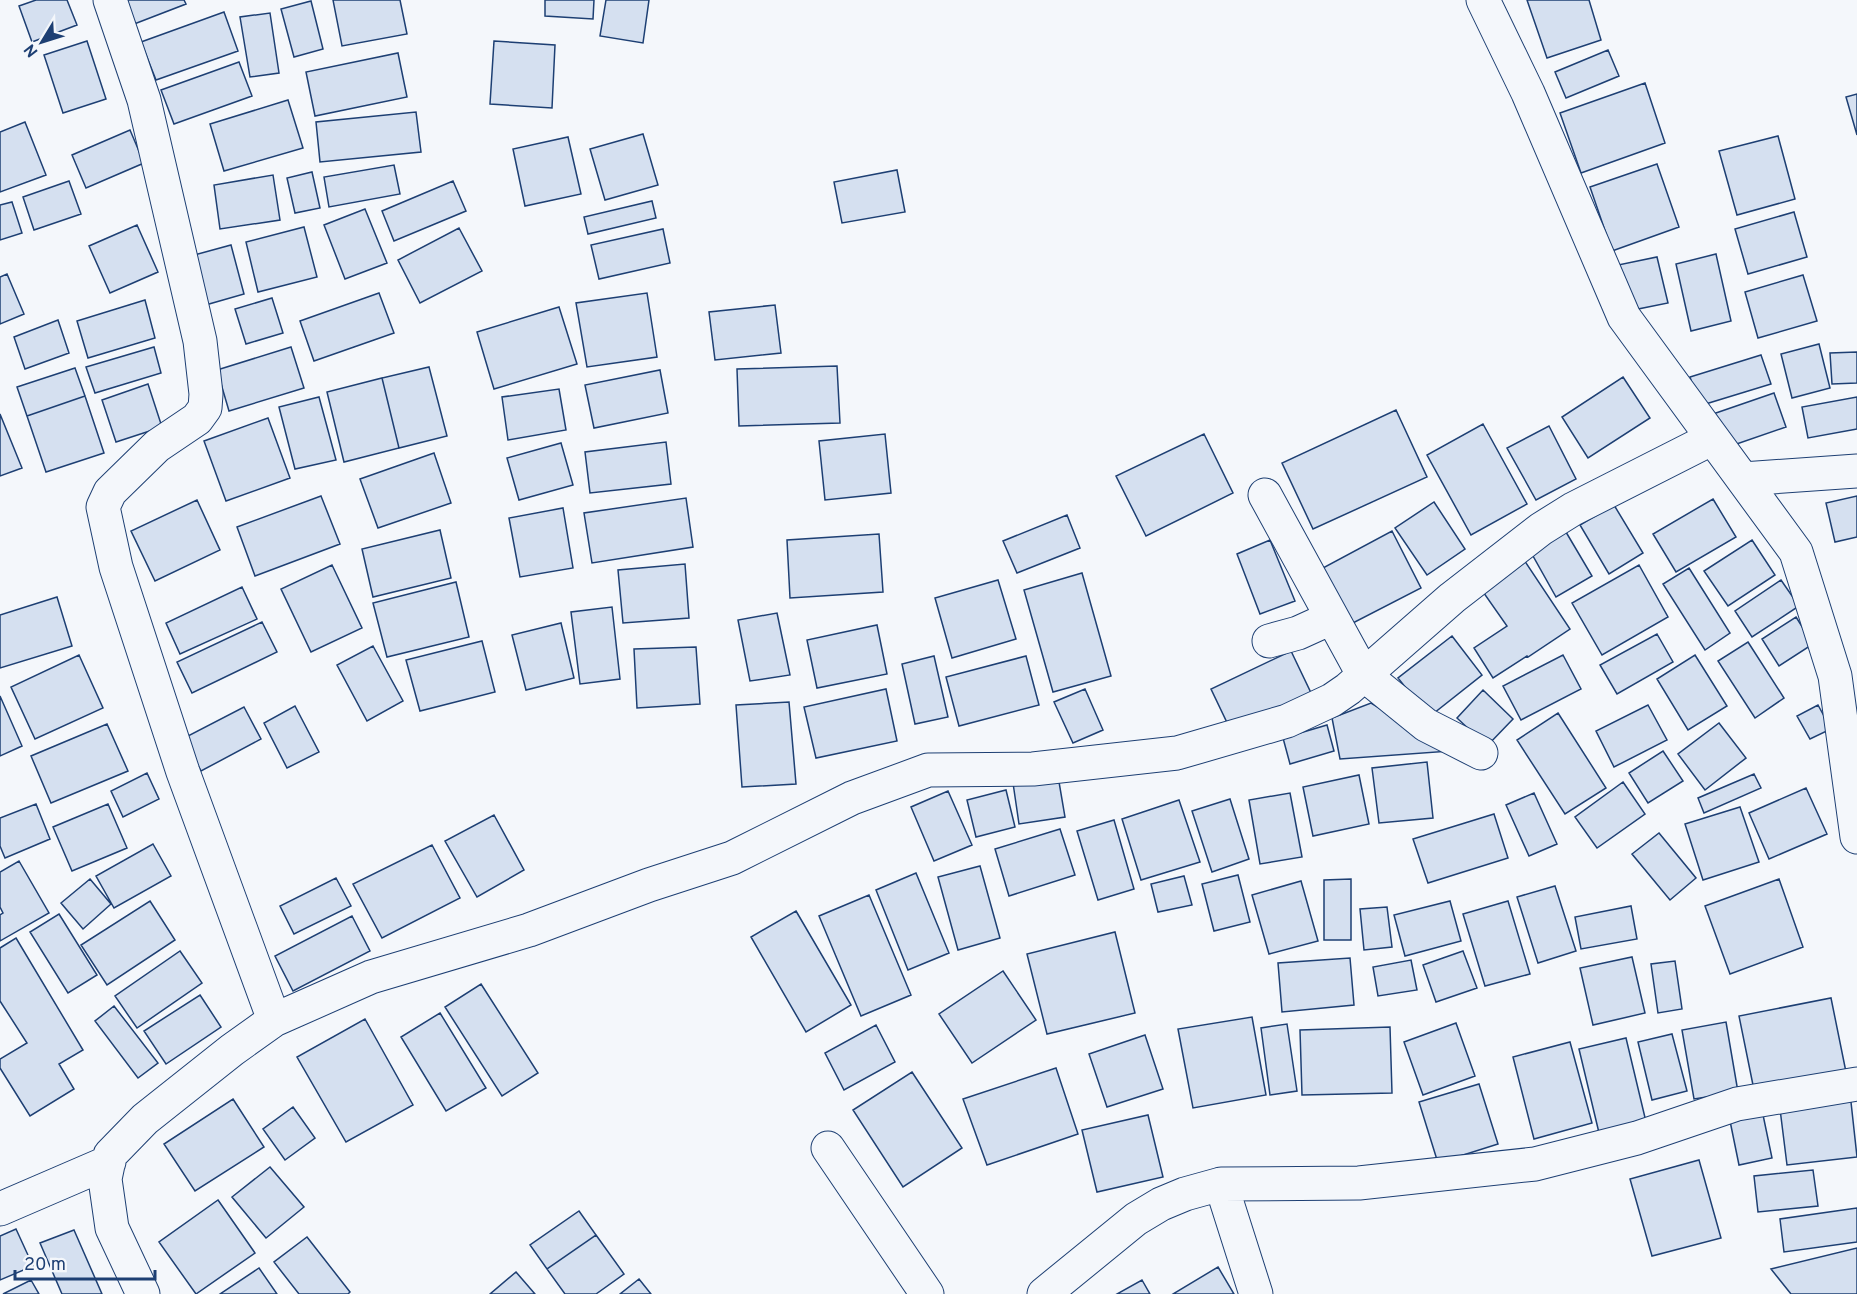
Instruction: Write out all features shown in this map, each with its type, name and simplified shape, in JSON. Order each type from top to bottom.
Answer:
[{"type":"street","points":[[110,0],[144,100],[200,341],[206,394],[205,408],[197,419],[156,446],[110,492],[103,507],[116,567],[183,772],[274,1020]]},
{"type":"street","points":[[1484,0],[1528,93],[1624,317],[1711,439],[1796,552],[1835,676],[1857,837]]},
{"type":"street","points":[[143,1294],[112,1227],[105,1179],[110,1155],[145,1119],[274,1020],[371,977],[529,930],[650,885],[732,858],[852,798],[927,770],[1033,769],[1177,753],[1287,721],[1332,700],[1452,598],[1541,529],[1573,509],[1711,439]]},
{"type":"street","points":[[1743,479],[1857,471]]},
{"type":"street","points":[[1265,495],[1363,674],[1425,725],[1481,753]]},
{"type":"street","points":[[1269,640],[1298,633],[1331,618]]},
{"type":"street","points":[[1044,1294],[1136,1219],[1161,1204],[1185,1194],[1221,1184],[1359,1183],[1535,1164],[1637,1137],[1737,1104],[1857,1083]]},
{"type":"street","points":[[828,1148],[927,1294]]},
{"type":"street","points":[[0,1209],[109,1162]]},
{"type":"street","points":[[1221,1184],[1256,1294]]},
{"type":"building","points":[[36,0],[67,0],[77,25],[32,42],[19,6]]},
{"type":"building","points":[[119,0],[184,0],[186,4],[129,26]]},
{"type":"building","points":[[333,0],[400,0],[407,34],[342,46]]},
{"type":"building","points":[[545,0],[594,0],[593,19],[545,16]]},
{"type":"building","points":[[606,0],[649,0],[643,43],[600,36]]},
{"type":"building","points":[[1527,0],[1589,0],[1601,40],[1547,58]]},
{"type":"building","points":[[311,1],[323,49],[294,57],[281,9]]},
{"type":"building","points":[[224,12],[238,51],[156,80],[141,42]]},
{"type":"building","points":[[270,13],[279,73],[250,77],[240,17]]},
{"type":"building","points":[[87,41],[106,99],[63,113],[44,55]]},
{"type":"building","points":[[494,41],[555,45],[552,108],[490,104]]},
{"type":"building","points":[[1608,50],[1619,76],[1566,98],[1555,72]]},
{"type":"building","points":[[398,53],[407,97],[315,116],[306,72]]},
{"type":"building","points":[[239,62],[252,96],[174,124],[161,90]]},
{"type":"building","points":[[1645,83],[1665,143],[1581,173],[1560,113]]},
{"type":"building","points":[[1857,94],[1857,135],[1846,97]]},
{"type":"building","points":[[288,100],[303,148],[224,171],[210,124]]},
{"type":"building","points":[[416,112],[421,152],[320,162],[316,122]]},
{"type":"building","points":[[25,122],[46,175],[0,192],[0,132]]},
{"type":"building","points":[[130,130],[144,163],[86,188],[72,155]]},
{"type":"building","points":[[643,134],[658,185],[605,200],[590,149]]},
{"type":"building","points":[[1778,136],[1795,199],[1737,215],[1719,151]]},
{"type":"building","points":[[568,137],[581,194],[525,206],[513,149]]},
{"type":"building","points":[[1657,164],[1679,227],[1612,251],[1590,187]]},
{"type":"building","points":[[394,165],[400,194],[329,207],[324,177]]},
{"type":"building","points":[[897,170],[905,212],[842,223],[834,182]]},
{"type":"building","points":[[312,172],[320,208],[295,213],[287,178]]},
{"type":"building","points":[[273,175],[280,220],[220,229],[214,185]]},
{"type":"building","points":[[69,181],[81,214],[34,230],[23,197]]},
{"type":"building","points":[[453,181],[466,211],[394,241],[382,211]]},
{"type":"building","points":[[652,201],[656,218],[588,234],[584,217]]},
{"type":"building","points":[[12,202],[22,233],[0,240],[0,205]]},
{"type":"building","points":[[365,209],[387,263],[345,279],[324,225]]},
{"type":"building","points":[[1794,212],[1807,257],[1748,274],[1735,229]]},
{"type":"building","points":[[137,225],[158,272],[110,293],[89,246]]},
{"type":"building","points":[[304,227],[317,277],[258,292],[246,242]]},
{"type":"building","points":[[459,228],[482,271],[420,303],[398,260]]},
{"type":"building","points":[[663,229],[670,263],[599,279],[591,245]]},
{"type":"building","points":[[231,245],[244,294],[202,306],[187,257]]},
{"type":"building","points":[[1716,254],[1731,321],[1691,331],[1676,264]]},
{"type":"building","points":[[1657,257],[1668,303],[1628,311],[1618,265]]},
{"type":"building","points":[[7,274],[24,314],[0,324],[0,277]]},
{"type":"building","points":[[1803,275],[1817,321],[1758,338],[1745,292]]},
{"type":"building","points":[[379,293],[394,333],[314,361],[300,321]]},
{"type":"building","points":[[647,293],[657,357],[587,367],[576,303]]},
{"type":"building","points":[[272,298],[283,333],[246,344],[235,309]]},
{"type":"building","points":[[145,300],[155,338],[88,358],[77,321]]},
{"type":"building","points":[[775,305],[781,353],[715,360],[709,312]]},
{"type":"building","points":[[559,307],[577,364],[494,389],[477,332]]},
{"type":"building","points":[[58,320],[69,353],[25,369],[14,337]]},
{"type":"building","points":[[1819,344],[1830,388],[1792,398],[1781,354]]},
{"type":"building","points":[[154,347],[161,373],[95,393],[86,367]]},
{"type":"building","points":[[291,347],[304,388],[229,411],[217,370]]},
{"type":"building","points":[[1857,352],[1857,383],[1832,384],[1830,353]]},
{"type":"building","points":[[1761,355],[1771,384],[1699,406],[1690,377]]},
{"type":"building","points":[[837,366],[840,423],[739,426],[737,369]]},
{"type":"building","points":[[429,367],[447,436],[399,448],[382,378]]},
{"type":"building","points":[[75,368],[85,396],[27,416],[17,387]]},
{"type":"building","points":[[660,370],[668,413],[594,428],[585,385]]},
{"type":"building","points":[[1623,377],[1650,418],[1588,458],[1562,417]]},
{"type":"building","points":[[382,378],[399,448],[344,462],[327,392]]},
{"type":"building","points":[[148,384],[162,427],[116,442],[102,400]]},
{"type":"building","points":[[559,389],[566,430],[508,440],[502,397]]},
{"type":"building","points":[[1774,393],[1786,427],[1725,448],[1713,414]]},
{"type":"building","points":[[85,396],[104,453],[46,472],[27,416]]},
{"type":"building","points":[[319,397],[336,460],[295,469],[279,407]]},
{"type":"building","points":[[1857,397],[1857,429],[1808,438],[1802,407]]},
{"type":"building","points":[[1396,410],[1427,477],[1313,529],[1282,463]]},
{"type":"building","points":[[0,414],[22,468],[0,476]]},
{"type":"building","points":[[268,418],[290,478],[226,501],[204,441]]},
{"type":"building","points":[[1483,424],[1527,504],[1471,535],[1427,455]]},
{"type":"building","points":[[1549,426],[1576,479],[1536,500],[1507,448]]},
{"type":"building","points":[[885,434],[891,493],[825,500],[819,441]]},
{"type":"building","points":[[1204,434],[1233,493],[1146,536],[1116,476]]},
{"type":"building","points":[[666,442],[671,484],[590,493],[585,452]]},
{"type":"building","points":[[561,443],[573,485],[519,500],[507,458]]},
{"type":"building","points":[[434,453],[451,503],[378,528],[360,479]]},
{"type":"building","points":[[321,496],[340,544],[255,576],[237,527]]},
{"type":"building","points":[[1857,496],[1857,537],[1835,542],[1826,503]]},
{"type":"building","points":[[686,498],[693,547],[592,563],[584,513]]},
{"type":"building","points":[[1713,499],[1736,537],[1676,572],[1653,534]]},
{"type":"building","points":[[197,500],[220,550],[155,581],[131,531]]},
{"type":"building","points":[[1434,502],[1465,549],[1427,575],[1395,528]]},
{"type":"building","points":[[1614,505],[1643,553],[1609,574],[1580,525]]},
{"type":"building","points":[[563,508],[573,568],[520,577],[509,518]]},
{"type":"building","points":[[1067,515],[1080,548],[1017,573],[1003,541]]},
{"type":"building","points":[[1563,527],[1592,576],[1556,597],[1528,547]]},
{"type":"building","points":[[440,530],[451,578],[373,597],[362,549]]},
{"type":"building","points":[[1392,531],[1421,588],[1351,624],[1321,569]]},
{"type":"building","points":[[879,534],[883,592],[790,598],[787,540]]},
{"type":"building","points":[[1270,540],[1295,601],[1260,614],[1237,554]]},
{"type":"building","points":[[1752,540],[1775,575],[1728,606],[1704,571]]},
{"type":"building","points":[[1524,560],[1570,629],[1493,678],[1474,648],[1507,626],[1481,589]]},
{"type":"building","points":[[685,564],[689,618],[623,623],[618,570]]},
{"type":"building","points":[[332,565],[362,628],[311,652],[281,589]]},
{"type":"building","points":[[1639,565],[1668,617],[1602,655],[1572,603]]},
{"type":"building","points":[[1689,568],[1730,633],[1705,650],[1663,584]]},
{"type":"building","points":[[1082,573],[1111,676],[1053,692],[1024,590]]},
{"type":"building","points":[[998,580],[1016,639],[952,658],[935,598]]},
{"type":"building","points":[[1781,580],[1799,606],[1752,637],[1735,611]]},
{"type":"building","points":[[456,582],[469,637],[387,657],[373,603]]},
{"type":"building","points":[[242,587],[257,619],[180,654],[166,623]]},
{"type":"building","points":[[57,597],[72,646],[0,668],[0,615]]},
{"type":"building","points":[[612,607],[620,679],[580,684],[571,612]]},
{"type":"building","points":[[777,613],[790,675],[750,681],[738,620]]},
{"type":"building","points":[[1796,617],[1813,644],[1779,666],[1762,639]]},
{"type":"building","points":[[262,622],[277,652],[192,693],[177,662]]},
{"type":"building","points":[[561,623],[574,678],[526,690],[512,635]]},
{"type":"building","points":[[877,625],[887,674],[817,688],[807,640]]},
{"type":"building","points":[[1657,634],[1673,662],[1617,694],[1600,665]]},
{"type":"building","points":[[1452,636],[1482,675],[1429,717],[1398,678]]},
{"type":"building","points":[[482,641],[495,692],[420,711],[406,660]]},
{"type":"building","points":[[1748,642],[1784,698],[1755,718],[1718,661]]},
{"type":"building","points":[[373,646],[403,701],[367,721],[337,665]]},
{"type":"building","points":[[696,647],[700,704],[637,708],[634,649]]},
{"type":"building","points":[[1291,651],[1312,695],[1232,733],[1211,689]]},
{"type":"building","points":[[79,655],[103,708],[35,739],[11,687]]},
{"type":"building","points":[[1563,655],[1581,689],[1521,720],[1503,686]]},
{"type":"building","points":[[1695,655],[1727,706],[1688,730],[1657,679]]},
{"type":"building","points":[[934,656],[948,717],[915,724],[902,664]]},
{"type":"building","points":[[1026,656],[1039,705],[959,726],[946,677]]},
{"type":"building","points":[[886,689],[897,741],[816,758],[804,707]]},
{"type":"building","points":[[1085,689],[1103,730],[1073,743],[1054,702]]},
{"type":"building","points":[[1483,690],[1513,719],[1487,746],[1457,718]]},
{"type":"building","points":[[0,696],[22,746],[0,756]]},
{"type":"building","points":[[789,702],[796,784],[742,787],[736,705]]},
{"type":"building","points":[[1371,703],[1451,751],[1340,759],[1332,718]]},
{"type":"building","points":[[1648,705],[1667,740],[1614,767],[1596,731]]},
{"type":"building","points":[[1818,705],[1831,729],[1810,739],[1797,716]]},
{"type":"building","points":[[295,706],[319,752],[287,768],[264,723]]},
{"type":"building","points":[[244,707],[261,739],[201,771],[184,738]]},
{"type":"building","points":[[1558,713],[1606,788],[1565,814],[1517,740]]},
{"type":"building","points":[[1719,723],[1746,758],[1705,790],[1678,754]]},
{"type":"building","points":[[107,724],[128,771],[51,803],[31,756]]},
{"type":"building","points":[[1327,725],[1334,751],[1290,764],[1283,738]]},
{"type":"building","points":[[1663,751],[1683,781],[1648,803],[1629,773]]},
{"type":"building","points":[[1427,762],[1433,818],[1379,823],[1372,768]]},
{"type":"building","points":[[147,773],[159,799],[123,817],[111,791]]},
{"type":"building","points":[[1754,774],[1761,788],[1704,813],[1698,798]]},
{"type":"building","points":[[1359,775],[1369,824],[1313,836],[1303,787]]},
{"type":"building","points":[[1058,776],[1065,817],[1019,824],[1013,783]]},
{"type":"building","points":[[1623,782],[1645,814],[1597,848],[1575,817]]},
{"type":"building","points":[[1806,788],[1827,834],[1769,859],[1749,813]]},
{"type":"building","points":[[1006,790],[1015,827],[976,837],[967,800]]},
{"type":"building","points":[[948,791],[972,845],[934,861],[911,807]]},
{"type":"building","points":[[1290,793],[1302,857],[1260,864],[1249,800]]},
{"type":"building","points":[[1534,793],[1557,844],[1529,856],[1506,805]]},
{"type":"building","points":[[1230,799],[1249,859],[1212,872],[1192,811]]},
{"type":"building","points":[[1179,800],[1200,862],[1141,880],[1122,819]]},
{"type":"building","points":[[36,804],[50,839],[5,858],[0,846],[0,818]]},
{"type":"building","points":[[108,804],[127,848],[72,871],[53,827]]},
{"type":"building","points":[[1740,807],[1759,862],[1703,880],[1685,824]]},
{"type":"building","points":[[1494,814],[1508,858],[1428,883],[1413,839]]},
{"type":"building","points":[[494,815],[524,870],[477,897],[445,841]]},
{"type":"building","points":[[1114,820],[1134,889],[1098,900],[1077,831]]},
{"type":"building","points":[[1060,829],[1075,875],[1009,896],[995,849]]},
{"type":"building","points":[[1659,833],[1696,878],[1670,900],[1632,854]]},
{"type":"building","points":[[153,844],[171,876],[114,908],[96,876]]},
{"type":"building","points":[[432,845],[460,898],[382,938],[353,884]]},
{"type":"building","points":[[19,861],[49,913],[0,941],[0,915],[3,913],[0,907],[0,872]]},
{"type":"building","points":[[980,866],[1000,938],[958,950],[938,877]]},
{"type":"building","points":[[916,873],[949,953],[908,970],[876,890]]},
{"type":"building","points":[[1238,875],[1250,922],[1214,931],[1202,884]]},
{"type":"building","points":[[1184,876],[1192,905],[1158,912],[1151,884]]},
{"type":"building","points":[[336,878],[351,906],[294,934],[280,906]]},
{"type":"building","points":[[90,879],[111,904],[83,929],[61,903]]},
{"type":"building","points":[[1351,879],[1351,940],[1324,940],[1324,880]]},
{"type":"building","points":[[1779,879],[1803,947],[1730,974],[1705,906]]},
{"type":"building","points":[[1301,881],[1318,941],[1269,954],[1252,895]]},
{"type":"building","points":[[1555,886],[1576,951],[1538,963],[1517,897]]},
{"type":"building","points":[[869,895],[911,995],[861,1016],[819,916]]},
{"type":"building","points":[[150,901],[175,940],[107,985],[81,945]]},
{"type":"building","points":[[1450,901],[1461,941],[1405,956],[1394,915]]},
{"type":"building","points":[[1508,901],[1530,974],[1485,986],[1463,914]]},
{"type":"building","points":[[1631,906],[1637,939],[1581,949],[1575,917]]},
{"type":"building","points":[[1387,907],[1392,947],[1364,950],[1360,909]]},
{"type":"building","points":[[796,911],[851,1005],[806,1032],[751,937]]},
{"type":"building","points":[[59,914],[97,975],[68,993],[30,932]]},
{"type":"building","points":[[352,916],[370,951],[293,991],[275,956]]},
{"type":"building","points":[[1115,932],[1135,1013],[1047,1034],[1027,954]]},
{"type":"building","points":[[16,938],[83,1050],[59,1064],[74,1089],[30,1116],[0,1068],[0,1059],[27,1043],[0,1001],[0,948]]},
{"type":"building","points":[[180,951],[202,983],[137,1028],[115,996]]},
{"type":"building","points":[[1463,951],[1477,988],[1436,1002],[1423,965]]},
{"type":"building","points":[[1632,957],[1645,1013],[1593,1025],[1580,968]]},
{"type":"building","points":[[1350,958],[1354,1005],[1282,1012],[1278,963]]},
{"type":"building","points":[[1411,960],[1417,990],[1378,996],[1373,967]]},
{"type":"building","points":[[1675,961],[1682,1009],[1658,1013],[1651,964]]},
{"type":"building","points":[[1003,971],[1036,1020],[972,1063],[939,1014]]},
{"type":"building","points":[[481,984],[538,1073],[502,1096],[445,1007]]},
{"type":"building","points":[[200,995],[221,1027],[166,1064],[144,1031]]},
{"type":"building","points":[[1831,998],[1846,1072],[1754,1090],[1739,1016]]},
{"type":"building","points":[[114,1006],[158,1063],[138,1078],[95,1021]]},
{"type":"building","points":[[440,1013],[486,1088],[446,1111],[401,1037]]},
{"type":"building","points":[[1252,1017],[1266,1095],[1193,1108],[1178,1029]]},
{"type":"building","points":[[365,1019],[413,1105],[346,1142],[297,1057]]},
{"type":"building","points":[[1726,1022],[1738,1092],[1694,1099],[1682,1030]]},
{"type":"building","points":[[1456,1023],[1475,1076],[1423,1095],[1404,1042]]},
{"type":"building","points":[[1287,1024],[1297,1091],[1270,1095],[1261,1028]]},
{"type":"building","points":[[876,1025],[895,1062],[844,1090],[825,1053]]},
{"type":"building","points":[[1390,1027],[1392,1093],[1302,1095],[1300,1030]]},
{"type":"building","points":[[1672,1034],[1687,1091],[1652,1100],[1638,1042]]},
{"type":"building","points":[[1145,1035],[1163,1089],[1107,1107],[1089,1054]]},
{"type":"building","points":[[1626,1038],[1647,1126],[1600,1137],[1579,1049]]},
{"type":"building","points":[[1570,1042],[1592,1123],[1534,1139],[1513,1057]]},
{"type":"building","points":[[1056,1068],[1078,1134],[987,1165],[963,1099]]},
{"type":"building","points":[[912,1072],[962,1148],[903,1187],[853,1110]]},
{"type":"building","points":[[1479,1084],[1498,1144],[1438,1163],[1419,1102]]},
{"type":"building","points":[[1850,1093],[1857,1157],[1787,1165],[1779,1101]]},
{"type":"building","points":[[233,1099],[264,1147],[195,1191],[164,1144]]},
{"type":"building","points":[[293,1107],[315,1138],[285,1160],[263,1129]]},
{"type":"building","points":[[1762,1110],[1772,1158],[1739,1165],[1729,1116]]},
{"type":"building","points":[[1148,1115],[1163,1177],[1097,1192],[1082,1130]]},
{"type":"building","points":[[1699,1160],[1721,1238],[1652,1256],[1630,1179]]},
{"type":"building","points":[[270,1167],[304,1207],[266,1238],[232,1197]]},
{"type":"building","points":[[1813,1170],[1818,1206],[1758,1212],[1754,1176]]},
{"type":"building","points":[[218,1200],[255,1253],[196,1294],[159,1242]]},
{"type":"building","points":[[1857,1208],[1857,1242],[1784,1252],[1780,1219]]},
{"type":"building","points":[[579,1211],[596,1235],[547,1269],[530,1245]]},
{"type":"building","points":[[16,1229],[33,1266],[0,1280],[0,1236]]},
{"type":"building","points":[[74,1230],[102,1294],[62,1294],[40,1243]]},
{"type":"building","points":[[596,1235],[624,1274],[596,1294],[565,1294],[547,1269]]},
{"type":"building","points":[[307,1237],[350,1292],[348,1294],[299,1294],[274,1262]]},
{"type":"building","points":[[1857,1248],[1857,1294],[1791,1294],[1771,1269]]},
{"type":"building","points":[[1218,1267],[1234,1294],[1173,1294]]},
{"type":"building","points":[[259,1268],[277,1294],[220,1294]]},
{"type":"building","points":[[516,1272],[535,1294],[490,1294]]},
{"type":"building","points":[[639,1279],[651,1294],[620,1294]]},
{"type":"building","points":[[31,1280],[39,1294],[3,1294]]},
{"type":"building","points":[[1142,1280],[1150,1294],[1117,1294]]}]
